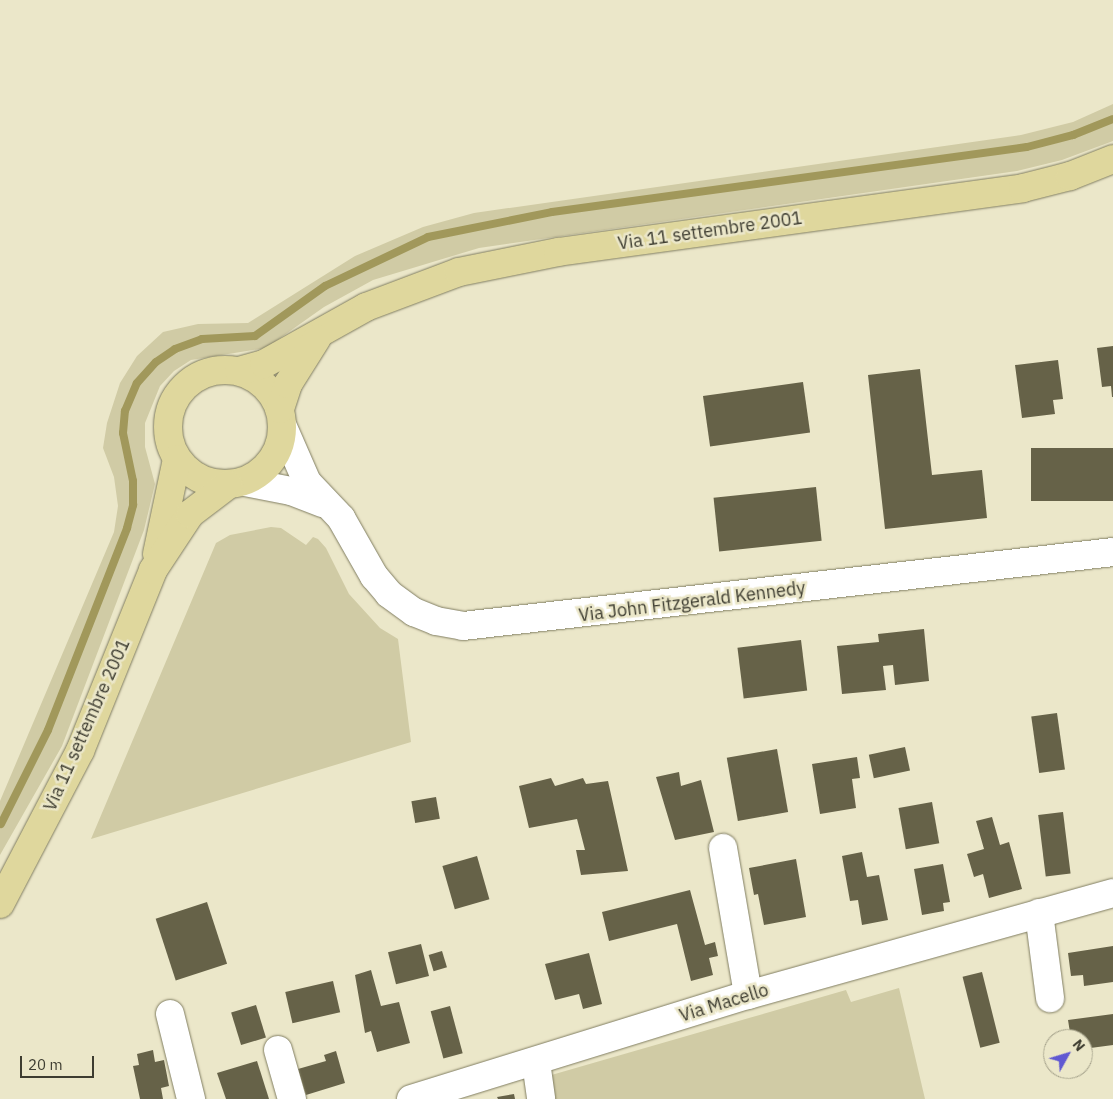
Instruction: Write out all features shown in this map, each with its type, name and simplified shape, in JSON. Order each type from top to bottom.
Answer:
[{"type":"main road","name":"Via 11 settembre 2001","points":[[0,904],[80,751],[153,570],[177,459],[168,426],[178,394],[205,373],[222,370],[239,371],[264,364],[318,336],[366,307],[459,272],[558,252],[1023,188],[1070,176],[1113,159]]},
{"type":"main road","name":"Via 11 settembre 2001","points":[[153,570],[190,514],[236,484],[260,474],[273,460],[281,445],[281,418],[288,384],[318,336]]},
{"type":"main road","name":"Via 11 settembre 2001","points":[[239,371],[257,379],[271,392],[281,418]]},
{"type":"main road","points":[[177,459],[199,479],[236,484]]},
{"type":"street","name":"Via John Fitzgerald Kennedy","points":[[281,418],[296,464],[306,482],[341,518],[374,576],[389,594],[414,612],[463,626],[1113,552]]},
{"type":"street","name":"Via John Fitzgerald Kennedy","points":[[236,484],[291,492],[325,503]]},
{"type":"street","points":[[723,848],[748,995]]},
{"type":"street","name":"Via Macello","points":[[412,1099],[748,995],[1113,893]]},
{"type":"street","points":[[1039,913],[1050,998]]},
{"type":"street","points":[[170,1014],[191,1099]]},
{"type":"street","points":[[278,1050],[292,1099]]},
{"type":"street","points":[[536,1062],[541,1099]]},
{"type":"shaded area","points":[[1113,104],[1113,141],[1062,160],[1017,171],[479,248],[373,280],[324,307],[266,348],[191,360],[174,371],[160,386],[145,423],[145,447],[155,484],[144,530],[62,746],[0,855],[0,801],[114,532],[118,506],[114,477],[103,448],[107,423],[120,383],[137,356],[163,332],[198,324],[248,323],[355,256],[423,227],[474,213],[1021,135],[1073,122]]},
{"type":"shaded area","points":[[271,527],[281,528],[306,545],[313,537],[318,539],[326,548],[349,594],[380,628],[398,639],[411,742],[91,839],[216,543],[230,535]]},
{"type":"shaded area","points":[[899,988],[925,1099],[551,1099],[548,1076],[846,990],[851,1002]]},
{"type":"building","points":[[1113,346],[1112,397],[1111,386],[1102,387],[1097,348]]},
{"type":"building","points":[[1058,360],[1063,399],[1053,400],[1055,414],[1022,418],[1015,365]]},
{"type":"building","points":[[920,369],[932,475],[982,470],[987,518],[885,529],[868,375]]},
{"type":"building","points":[[803,382],[810,433],[710,447],[703,396]]},
{"type":"building","points":[[1031,448],[1113,448],[1113,501],[1031,501]]},
{"type":"building","points":[[816,487],[822,541],[719,551],[714,498]]},
{"type":"building","points":[[924,629],[929,681],[895,685],[893,665],[883,666],[886,690],[842,694],[837,646],[879,642],[878,634]]},
{"type":"building","points":[[801,640],[807,691],[744,698],[737,648]]},
{"type":"building","points":[[1057,713],[1065,769],[1039,773],[1031,717]]},
{"type":"building","points":[[905,747],[910,770],[874,778],[869,755]]},
{"type":"building","points":[[777,749],[788,812],[738,821],[727,758]]},
{"type":"building","points":[[857,757],[860,778],[852,779],[856,808],[820,814],[812,764]]},
{"type":"building","points":[[679,772],[681,786],[701,780],[714,832],[675,840],[656,777]]},
{"type":"building","points":[[551,778],[555,786],[583,778],[586,784],[608,781],[628,871],[581,875],[576,850],[585,850],[577,819],[529,828],[519,786]]},
{"type":"building","points":[[436,797],[440,819],[415,823],[411,801]]},
{"type":"building","points":[[932,802],[939,843],[906,849],[899,808]]},
{"type":"building","points":[[1063,812],[1071,874],[1046,877],[1038,815]]},
{"type":"building","points":[[992,817],[1000,845],[1009,842],[1022,889],[989,898],[983,874],[974,877],[967,854],[984,849],[976,821]]},
{"type":"building","points":[[862,852],[867,877],[879,875],[888,920],[862,925],[858,900],[850,901],[842,856]]},
{"type":"building","points":[[477,856],[489,899],[455,909],[442,866]]},
{"type":"building","points":[[796,859],[806,917],[764,925],[758,894],[754,895],[749,868]]},
{"type":"building","points":[[943,864],[950,902],[943,903],[944,911],[922,915],[914,869]]},
{"type":"building","points":[[690,890],[705,945],[715,942],[718,956],[709,958],[713,975],[691,981],[677,924],[609,941],[602,912]]},
{"type":"building","points":[[207,902],[227,964],[176,981],[156,919]]},
{"type":"building","points":[[421,944],[429,976],[396,984],[388,952]]},
{"type":"building","points":[[1113,946],[1113,982],[1084,986],[1083,975],[1071,976],[1068,953]]},
{"type":"building","points":[[442,951],[447,967],[434,971],[429,955]]},
{"type":"building","points":[[589,953],[602,1004],[583,1009],[579,994],[555,1000],[545,964]]},
{"type":"building","points":[[371,970],[381,1006],[399,1002],[410,1043],[377,1052],[371,1031],[365,1033],[355,975]]},
{"type":"building","points":[[982,972],[1000,1043],[980,1048],[963,977]]},
{"type":"building","points":[[333,981],[340,1012],[292,1023],[285,992]]},
{"type":"building","points":[[256,1005],[266,1038],[241,1045],[231,1013]]},
{"type":"building","points":[[450,1006],[463,1053],[443,1059],[431,1011]]},
{"type":"building","points":[[1113,1014],[1113,1045],[1093,1048],[1093,1029],[1069,1029],[1068,1020]]},
{"type":"building","points":[[153,1050],[155,1062],[164,1060],[169,1086],[161,1088],[163,1099],[140,1099],[133,1066],[139,1065],[137,1054]]},
{"type":"building","points":[[336,1051],[345,1083],[306,1095],[298,1069],[326,1061],[324,1055]]},
{"type":"building","points":[[257,1061],[269,1099],[226,1099],[217,1073]]},
{"type":"building","points":[[514,1094],[515,1099],[498,1099],[497,1097]]},
{"type":"waterway","points":[[1,824],[48,730],[127,528],[133,505],[133,481],[123,433],[125,411],[137,383],[156,362],[175,349],[202,339],[255,336],[325,286],[428,237],[552,212],[1027,147],[1073,135],[1113,119]]}]
